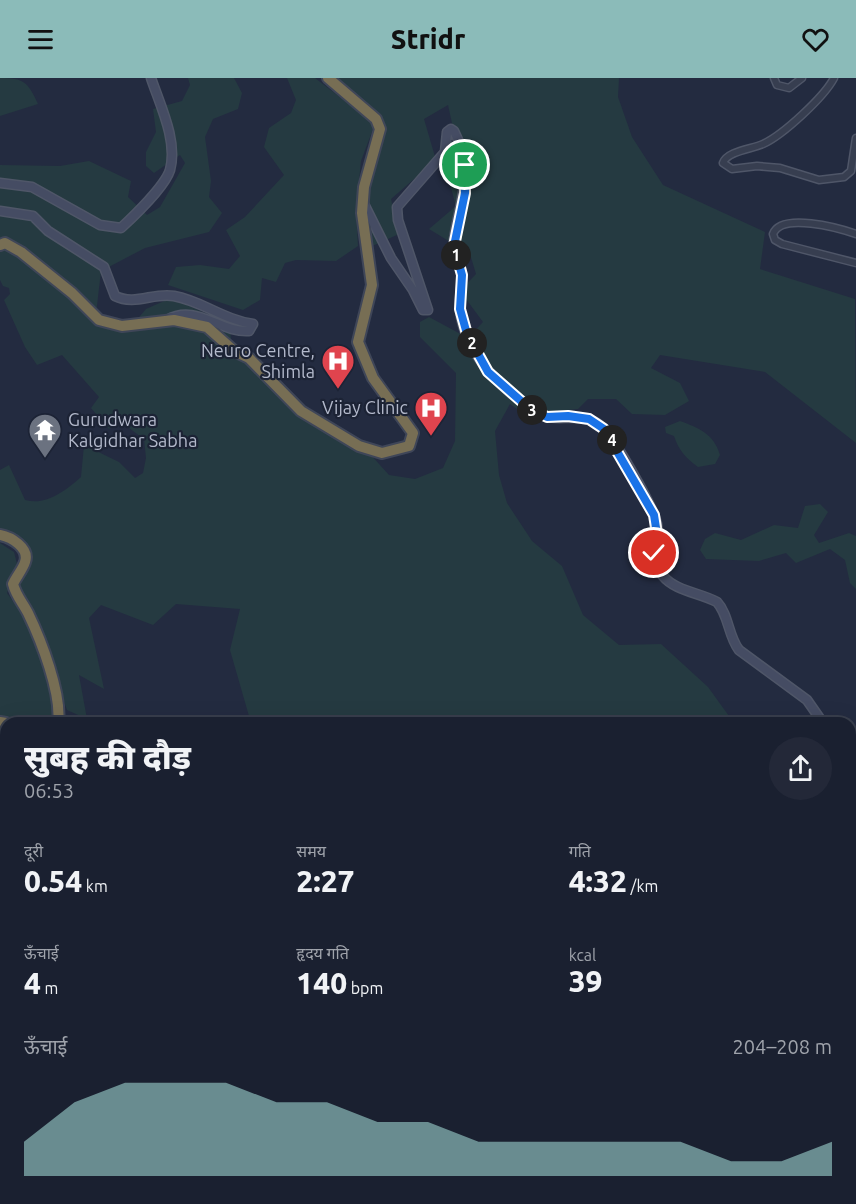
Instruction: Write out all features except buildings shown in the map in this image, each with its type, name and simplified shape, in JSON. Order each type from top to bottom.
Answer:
[{"type":"highway","points":[[0,245],[5,243],[21,252],[72,292],[99,320],[122,326],[164,321],[207,327],[234,351],[249,358],[301,411],[359,446],[382,453],[409,446],[413,434],[374,378],[358,342],[372,285],[362,213],[364,187],[380,129],[376,119],[328,78]]},
{"type":"highway","points":[[0,535],[18,543],[26,554],[26,563],[13,584],[16,596],[28,611],[51,675],[59,708],[58,717]]},
{"type":"street","points":[[0,183],[32,187],[100,225],[122,228],[145,206],[170,171],[171,151],[166,122],[151,78]]},
{"type":"street","points":[[774,78],[777,85],[789,88],[795,87],[802,78]]},
{"type":"street","points":[[834,78],[821,95],[769,140],[730,155],[723,163],[732,169],[768,166],[819,180],[840,178],[851,171],[856,138]]},
{"type":"street","points":[[363,201],[391,258],[413,290],[422,309],[428,310],[399,224],[397,207],[445,152],[447,132],[451,129],[454,132],[463,156],[466,180],[454,241],[462,275],[460,309],[463,324],[484,366],[539,414],[547,417],[568,416],[589,419],[604,429],[654,515],[657,534],[654,553],[662,575],[671,583],[717,602],[725,615],[736,646],[807,700],[819,717]]},
{"type":"street","points":[[0,211],[33,216],[48,231],[104,267],[115,296],[126,301],[173,296],[234,321],[253,324],[249,331],[239,332],[191,314],[177,314],[164,321]]},
{"type":"street","points":[[856,234],[825,224],[814,223],[783,225],[776,228],[772,234],[782,244],[856,263]]},
{"type":"shaded area","points":[[0,78],[20,80],[28,86],[38,104],[0,116]]},
{"type":"shaded area","points":[[188,78],[234,78],[242,93],[238,109],[213,119],[205,137],[211,181],[209,197],[222,213],[209,232],[145,248],[101,271],[95,323],[129,329],[146,309],[171,298],[229,324],[233,353],[249,359],[300,412],[370,454],[389,475],[415,479],[443,468],[455,441],[456,373],[420,337],[420,322],[429,317],[468,338],[483,322],[460,291],[476,274],[470,254],[429,229],[456,206],[451,188],[463,173],[448,105],[424,119],[436,160],[391,199],[399,234],[370,247],[363,213],[381,129],[331,78],[619,78],[618,97],[632,137],[663,185],[765,232],[760,269],[855,299],[856,443],[765,372],[660,355],[651,368],[680,383],[689,401],[665,415],[632,414],[616,399],[588,399],[578,409],[524,414],[510,404],[495,431],[499,475],[507,503],[532,541],[562,566],[583,615],[619,645],[661,644],[708,687],[730,717],[249,717],[230,650],[240,609],[176,604],[153,625],[101,605],[89,618],[104,689],[79,675],[87,717],[67,710],[30,610],[16,584],[28,552],[0,533],[0,470],[9,465],[25,500],[40,501],[62,492],[81,477],[84,445],[119,462],[135,478],[143,473],[146,458],[144,439],[118,420],[109,429],[91,408],[99,397],[62,355],[37,365],[25,347],[4,300],[10,294],[9,288],[3,286],[0,280],[0,165],[60,166],[89,161],[131,181],[128,197],[147,215],[160,207],[185,163],[180,155],[154,173],[146,166],[146,152],[156,132],[153,109],[182,101],[190,85]]},
{"type":"shaded area","points":[[287,78],[315,78],[370,120],[373,129],[361,161],[356,212],[358,246],[336,261],[296,260],[285,263],[276,282],[262,278],[260,300],[243,310],[168,285],[176,267],[200,265],[229,269],[240,256],[226,230],[245,217],[284,175],[264,147],[269,128],[291,113],[296,100]]},
{"type":"shaded area","points":[[680,421],[699,429],[710,437],[720,455],[715,464],[698,467],[683,454],[674,436],[666,433],[665,427]]},
{"type":"shaded area","points":[[820,504],[828,512],[814,535],[819,543],[849,533],[856,536],[856,589],[850,583],[845,560],[830,549],[796,563],[786,553],[759,561],[706,559],[700,550],[705,539],[715,533],[741,540],[774,525],[798,528],[805,506]]},
{"type":"shaded area","points":[[0,543],[14,552],[17,564],[7,593],[31,630],[49,685],[53,711],[52,717],[0,717]]},
{"type":"place","name":"Neuro Centre, Shimla","points":[[338,390]]},
{"type":"place","name":"Vijay Clinic","points":[[431,437]]},
{"type":"place","name":"Gurudwara Kalgidhar Sabha","points":[[45,459]]},
{"type":"route","points":[[465,165],[465,193],[454,246],[462,275],[460,309],[467,334],[488,372],[529,408],[543,417],[568,416],[589,419],[610,435],[654,515],[657,528],[654,553]]}]
